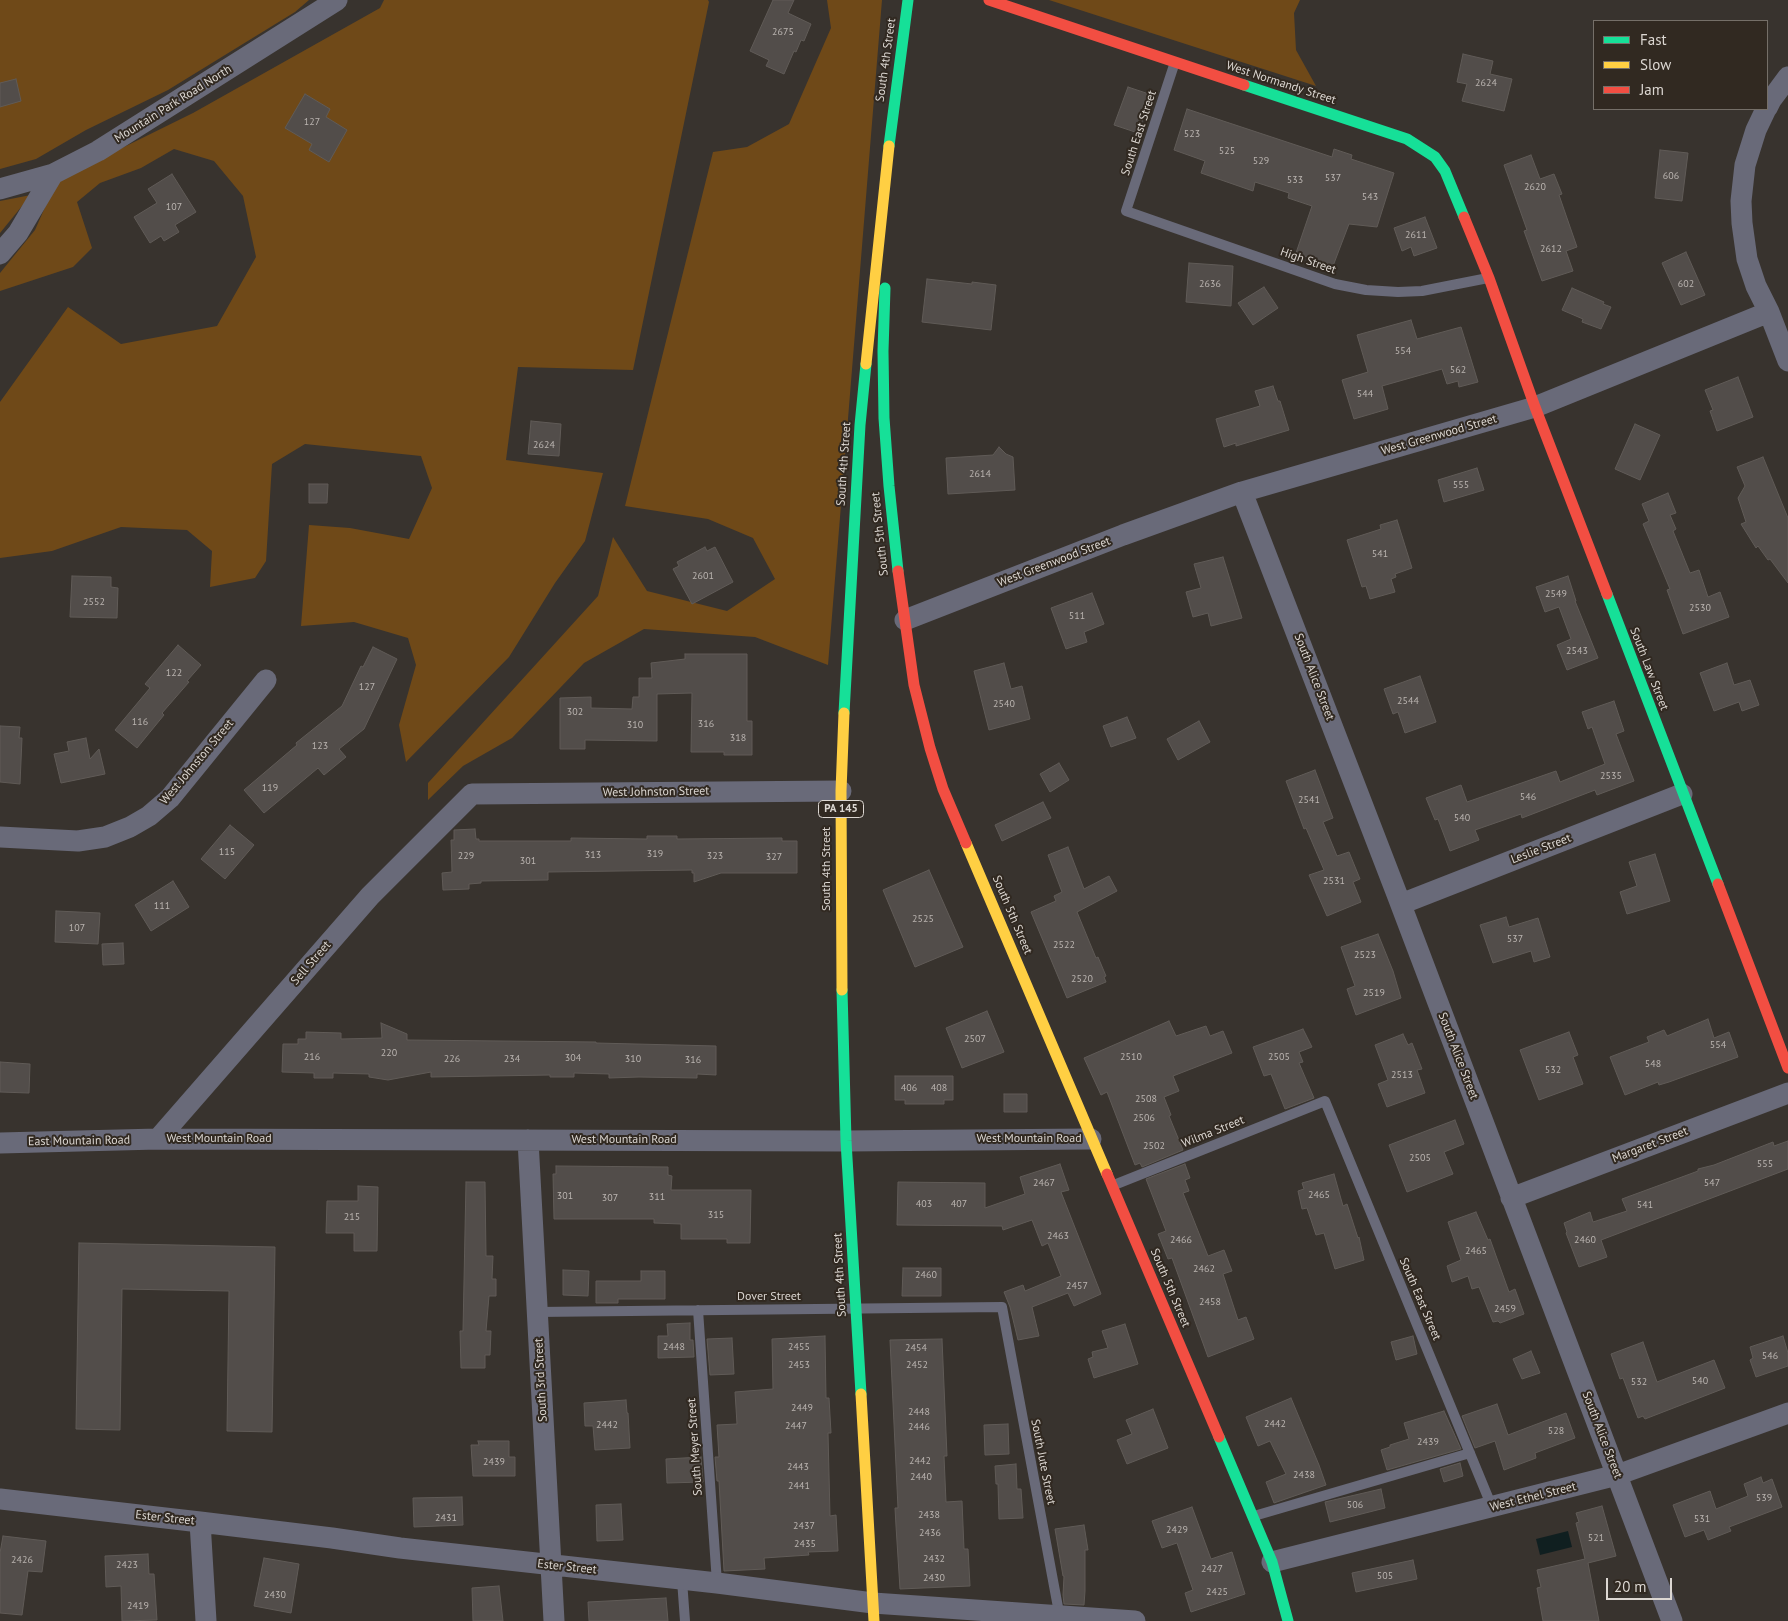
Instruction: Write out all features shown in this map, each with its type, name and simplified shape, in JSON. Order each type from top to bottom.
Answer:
[{"type":"street","name":"Mountain Park Road North","points":[[0,189],[53,174],[98,151],[337,0]]},
{"type":"street","name":"South 4th Street","points":[[874,1612],[846,1141],[841,790],[860,425],[884,180],[908,0]]},
{"type":"street","name":"West Normandy Street","points":[[989,0],[1407,139],[1435,157],[1445,171],[1489,278]]},
{"type":"street","points":[[1768,107],[1788,77]]},
{"type":"street","points":[[1766,110],[1756,130],[1745,165],[1741,201],[1742,223],[1747,259],[1756,286],[1769,312],[1788,361]]},
{"type":"street","points":[[0,254],[18,233],[53,174]]},
{"type":"street","name":"South 5th Street","points":[[884,180],[885,265],[882,351],[884,418],[895,544],[914,685],[930,748],[943,789],[1272,1562],[1288,1621]]},
{"type":"street","name":"South Law Street","points":[[1489,278],[1682,794],[1788,1068]]},
{"type":"street","name":"West Greenwood Street","points":[[905,620],[1123,535],[1242,492],[1536,407],[1769,312]]},
{"type":"street","name":"South Alice Street","points":[[1242,492],[1672,1621]]},
{"type":"street","name":"West Johnston Street","points":[[0,837],[78,841],[105,837],[130,827],[150,816],[170,798],[266,680]]},
{"type":"street","name":"West Johnston Street","points":[[472,794],[841,790]]},
{"type":"street","name":"Sell Street","points":[[158,1139],[370,896],[472,794]]},
{"type":"street","name":"Leslie Street","points":[[1400,904],[1682,794]]},
{"type":"street","name":"Margaret Street","points":[[1511,1198],[1788,1093]]},
{"type":"street","name":"West Mountain Road","points":[[158,1139],[846,1141],[1091,1139]]},
{"type":"street","name":"East Mountain Road","points":[[0,1143],[158,1139]]},
{"type":"street","name":"South 3rd Street","points":[[528,1140],[554,1621]]},
{"type":"street","name":"West Ethel Street","points":[[1272,1562],[1617,1475],[1788,1413]]},
{"type":"street","name":"Ester Street","points":[[0,1499],[332,1538],[400,1548],[717,1583],[874,1612],[1135,1621]]},
{"type":"street","points":[[200,1522],[206,1621]]},
{"type":"lane","name":"South East Street","points":[[1126,211],[1175,62]]},
{"type":"lane","name":"High Street","points":[[1126,211],[1335,284],[1366,290],[1422,291],[1489,278]]},
{"type":"lane","name":"South East Street","points":[[1325,1101],[1492,1507]]},
{"type":"lane","name":"Wilma Street","points":[[1111,1186],[1325,1101]]},
{"type":"lane","name":"Dover Street","points":[[537,1312],[1002,1307]]},
{"type":"lane","name":"South Jute Street","points":[[1002,1307],[1060,1619]]},
{"type":"lane","name":"South Meyer Street","points":[[698,1310],[717,1583]]},
{"type":"lane","points":[[1253,1516],[1470,1453]]},
{"type":"lane","points":[[682,1580],[685,1621]]},
{"type":"shaded area","points":[[0,0],[309,0],[295,12],[168,90],[86,130],[36,159],[0,169]]},
{"type":"shaded area","points":[[384,0],[708,0],[709,2],[633,370],[518,367],[506,460],[603,473],[585,541],[555,583],[509,657],[406,762],[399,725],[416,665],[408,638],[354,622],[301,626],[309,525],[350,528],[409,539],[432,488],[421,456],[305,444],[272,464],[266,561],[255,578],[210,587],[212,551],[187,530],[121,527],[52,551],[0,558],[0,402],[68,307],[121,344],[217,326],[256,257],[243,196],[214,161],[174,149],[141,168],[100,183],[77,202],[92,248],[73,267],[0,291],[0,273],[35,230],[57,180],[193,113],[380,8]]},
{"type":"shaded area","points":[[827,0],[882,0],[828,665],[755,637],[644,629],[584,663],[512,738],[463,766],[428,800],[428,783],[598,596],[613,537],[647,591],[727,611],[775,579],[753,538],[708,519],[625,506],[713,152],[747,147],[789,124],[831,28]]},
{"type":"shaded area","points":[[1049,0],[1300,0],[1294,13],[1296,50],[1316,86]]},
{"type":"shaded area","points":[[31,195],[0,233],[0,201]]},
{"type":"shaded area","points":[[1568,1531],[1572,1547],[1540,1555],[1536,1539]]},
{"type":"building","points":[[773,0],[794,0],[788,13],[811,24],[804,41],[801,40],[796,52],[794,51],[784,74],[766,66],[769,60],[750,51]]},
{"type":"building","points":[[1463,54],[1493,61],[1490,74],[1512,79],[1504,111],[1462,101],[1467,84],[1457,82]]},
{"type":"building","points":[[16,79],[21,101],[0,107],[0,83]]},
{"type":"building","points":[[1128,87],[1149,94],[1146,101],[1149,102],[1138,133],[1114,125]]},
{"type":"building","points":[[305,94],[330,109],[326,117],[347,130],[329,162],[309,150],[312,144],[285,128]]},
{"type":"building","points":[[1187,109],[1332,157],[1334,149],[1352,155],[1351,159],[1394,173],[1377,227],[1349,224],[1333,266],[1296,253],[1312,206],[1288,198],[1289,193],[1255,182],[1253,191],[1201,173],[1205,161],[1174,150]]},
{"type":"building","points":[[1660,150],[1688,153],[1682,201],[1655,198]]},
{"type":"building","points":[[1531,155],[1540,179],[1554,174],[1562,194],[1559,195],[1577,247],[1566,251],[1573,271],[1542,281],[1524,231],[1527,230],[1504,165]]},
{"type":"building","points":[[172,174],[196,212],[175,225],[179,232],[164,241],[161,236],[150,243],[134,217],[157,203],[148,189]]},
{"type":"building","points":[[1425,217],[1437,248],[1414,256],[1411,247],[1402,251],[1394,228]]},
{"type":"building","points":[[1686,252],[1705,295],[1681,305],[1662,263]]},
{"type":"building","points":[[1189,263],[1233,266],[1231,306],[1186,302]]},
{"type":"building","points":[[927,279],[996,285],[991,330],[922,322]]},
{"type":"building","points":[[1264,287],[1278,308],[1253,325],[1238,303]]},
{"type":"building","points":[[1572,288],[1611,307],[1601,329],[1582,322],[1583,319],[1562,310]]},
{"type":"building","points":[[1411,320],[1417,339],[1461,327],[1478,382],[1459,387],[1458,381],[1447,384],[1442,369],[1382,386],[1388,409],[1354,419],[1342,380],[1368,372],[1357,335]]},
{"type":"building","points":[[1738,377],[1753,417],[1717,431],[1710,411],[1713,410],[1705,390]]},
{"type":"building","points":[[1273,386],[1289,430],[1236,446],[1236,443],[1224,447],[1216,419],[1260,406],[1255,391]]},
{"type":"building","points":[[531,421],[561,424],[559,456],[528,454]]},
{"type":"building","points":[[1635,424],[1660,435],[1640,480],[1615,469]]},
{"type":"building","points":[[999,447],[1006,454],[1013,457],[1015,490],[948,494],[946,458],[993,455]]},
{"type":"building","points":[[1763,457],[1788,518],[1788,583],[1770,559],[1768,560],[1758,546],[1756,548],[1741,524],[1746,522],[1738,498],[1745,486],[1737,467]]},
{"type":"building","points":[[1477,468],[1484,490],[1444,502],[1438,480]]},
{"type":"building","points":[[309,484],[328,484],[327,503],[309,503]]},
{"type":"building","points":[[1668,493],[1676,513],[1670,515],[1676,529],[1673,531],[1690,573],[1699,570],[1708,597],[1720,592],[1729,617],[1683,634],[1667,590],[1670,589],[1643,524],[1649,521],[1642,504]]},
{"type":"building","points":[[1397,520],[1412,568],[1395,574],[1396,577],[1391,579],[1395,592],[1370,599],[1366,586],[1362,587],[1347,540],[1381,529],[1380,525]]},
{"type":"building","points":[[705,547],[707,551],[715,547],[733,582],[692,604],[673,569],[679,566],[677,562]]},
{"type":"building","points":[[1223,557],[1242,618],[1211,626],[1208,613],[1193,617],[1186,592],[1201,588],[1194,564]]},
{"type":"building","points":[[72,576],[111,577],[111,587],[118,588],[117,618],[70,617]]},
{"type":"building","points":[[1568,576],[1575,601],[1598,658],[1567,670],[1557,645],[1571,639],[1559,607],[1545,612],[1536,587]]},
{"type":"building","points":[[1092,593],[1104,624],[1084,632],[1087,642],[1066,649],[1051,608]]},
{"type":"building","points":[[178,645],[201,665],[162,713],[164,715],[137,748],[115,730],[150,688],[145,684]]},
{"type":"building","points":[[373,647],[397,659],[364,729],[339,749],[346,757],[324,775],[318,768],[264,813],[244,790],[297,745],[296,743],[342,706],[361,666],[363,667]]},
{"type":"building","points":[[685,654],[747,654],[747,721],[752,721],[752,755],[724,755],[724,752],[691,752],[692,693],[657,694],[657,741],[585,740],[585,749],[560,749],[560,698],[591,697],[591,708],[632,709],[633,697],[639,697],[639,678],[652,678],[651,663],[685,659]]},
{"type":"building","points":[[1004,663],[1011,689],[1022,686],[1030,719],[989,730],[974,671]]},
{"type":"building","points":[[1727,663],[1734,685],[1750,680],[1759,705],[1742,711],[1739,702],[1714,711],[1700,673]]},
{"type":"building","points":[[1420,676],[1436,722],[1405,733],[1398,712],[1393,714],[1384,689]]},
{"type":"building","points":[[1614,701],[1624,731],[1616,734],[1634,781],[1597,795],[1595,790],[1522,818],[1521,814],[1475,830],[1479,840],[1450,851],[1438,819],[1435,820],[1426,798],[1461,785],[1467,802],[1556,771],[1560,782],[1605,764],[1592,727],[1588,729],[1582,712]]},
{"type":"building","points":[[1127,717],[1136,738],[1111,747],[1103,726]]},
{"type":"building","points":[[1199,721],[1210,742],[1178,760],[1167,739]]},
{"type":"building","points":[[0,726],[20,727],[19,738],[22,738],[20,784],[0,782]]},
{"type":"building","points":[[86,738],[90,759],[99,749],[105,774],[61,783],[54,754],[69,751],[67,742]]},
{"type":"building","points":[[1059,763],[1069,780],[1050,792],[1040,774]]},
{"type":"building","points":[[1315,770],[1333,818],[1323,822],[1337,856],[1349,852],[1360,879],[1353,882],[1361,902],[1327,916],[1309,875],[1324,870],[1306,828],[1304,829],[1286,781]]},
{"type":"building","points":[[1043,802],[1051,818],[1002,841],[995,825]]},
{"type":"building","points":[[230,825],[254,845],[225,879],[201,859]]},
{"type":"building","points":[[475,829],[476,839],[479,839],[479,841],[571,841],[571,838],[647,839],[647,836],[677,836],[677,839],[782,838],[782,841],[797,841],[797,873],[721,873],[694,882],[692,870],[548,872],[548,880],[481,881],[481,883],[469,884],[469,889],[443,890],[442,873],[452,872],[451,840],[454,840],[454,830]]},
{"type":"building","points":[[1068,847],[1084,889],[1109,876],[1117,891],[1077,912],[1096,958],[1098,957],[1106,976],[1104,977],[1106,982],[1067,998],[1031,912],[1056,901],[1054,896],[1062,892],[1048,855]]},
{"type":"building","points":[[1655,854],[1670,901],[1627,914],[1620,892],[1637,886],[1629,862]]},
{"type":"building","points":[[929,870],[963,947],[915,967],[883,890]]},
{"type":"building","points":[[173,881],[189,907],[151,931],[135,905]]},
{"type":"building","points":[[56,911],[100,913],[98,944],[55,942]]},
{"type":"building","points":[[1506,917],[1509,927],[1538,918],[1550,957],[1534,962],[1531,951],[1493,963],[1480,925]]},
{"type":"building","points":[[1378,934],[1393,971],[1401,998],[1356,1015],[1347,989],[1355,986],[1341,947]]},
{"type":"building","points":[[123,943],[124,964],[103,965],[102,944]]},
{"type":"building","points":[[987,1011],[1004,1052],[962,1068],[946,1028]]},
{"type":"building","points":[[1708,1019],[1714,1038],[1729,1032],[1738,1057],[1669,1082],[1659,1085],[1658,1082],[1625,1095],[1610,1057],[1649,1042],[1647,1037],[1664,1030],[1667,1036]]},
{"type":"building","points":[[1169,1021],[1176,1036],[1206,1026],[1210,1036],[1223,1031],[1232,1053],[1173,1076],[1179,1091],[1164,1097],[1171,1115],[1169,1116],[1183,1150],[1142,1167],[1140,1163],[1135,1165],[1107,1092],[1101,1095],[1084,1058]]},
{"type":"building","points":[[381,1023],[407,1034],[407,1040],[596,1042],[716,1046],[716,1075],[697,1074],[697,1078],[609,1078],[609,1074],[574,1073],[574,1077],[550,1077],[550,1075],[431,1077],[431,1072],[388,1080],[369,1077],[369,1074],[333,1073],[333,1078],[314,1078],[314,1073],[282,1072],[283,1044],[298,1044],[298,1039],[306,1039],[306,1032],[341,1033],[341,1039],[382,1038]]},
{"type":"building","points":[[1303,1029],[1312,1047],[1299,1052],[1303,1062],[1299,1063],[1314,1098],[1285,1109],[1271,1074],[1264,1076],[1253,1047]]},
{"type":"building","points":[[1569,1032],[1578,1055],[1573,1057],[1583,1084],[1539,1100],[1520,1050]]},
{"type":"building","points":[[1403,1034],[1408,1045],[1412,1043],[1422,1069],[1417,1070],[1425,1093],[1387,1107],[1378,1084],[1388,1080],[1375,1045]]},
{"type":"building","points":[[0,1062],[30,1064],[29,1093],[0,1092]]},
{"type":"building","points":[[895,1076],[953,1076],[953,1100],[944,1100],[944,1104],[905,1104],[905,1100],[895,1100]]},
{"type":"building","points":[[1004,1094],[1027,1094],[1027,1112],[1004,1112]]},
{"type":"building","points":[[1455,1120],[1464,1144],[1444,1152],[1453,1174],[1407,1192],[1389,1145]]},
{"type":"building","points":[[1788,1141],[1788,1169],[1601,1240],[1607,1257],[1579,1267],[1564,1223],[1590,1212],[1593,1222],[1627,1211],[1622,1199],[1773,1142],[1774,1146]]},
{"type":"building","points":[[1060,1164],[1069,1190],[1061,1192],[1101,1294],[1074,1306],[1068,1293],[1032,1307],[1039,1336],[1018,1340],[1010,1307],[1004,1292],[1023,1285],[1025,1291],[1061,1276],[1048,1243],[1042,1246],[1032,1220],[1003,1230],[1002,1226],[897,1225],[898,1182],[985,1183],[985,1208],[1025,1194],[1020,1177]]},
{"type":"building","points":[[1185,1164],[1190,1178],[1185,1180],[1189,1191],[1183,1193],[1208,1256],[1224,1250],[1232,1271],[1223,1274],[1238,1320],[1246,1317],[1254,1339],[1208,1357],[1172,1258],[1168,1259],[1158,1234],[1166,1231],[1146,1179]]},
{"type":"building","points":[[556,1166],[668,1167],[668,1175],[672,1176],[671,1190],[751,1190],[750,1243],[727,1243],[727,1239],[681,1239],[681,1224],[654,1223],[654,1219],[554,1219],[553,1174],[556,1174]]},
{"type":"building","points":[[1334,1174],[1343,1206],[1347,1204],[1359,1237],[1364,1260],[1335,1269],[1324,1233],[1316,1235],[1307,1208],[1302,1209],[1298,1191],[1304,1189],[1302,1183]]},
{"type":"building","points":[[466,1182],[485,1182],[486,1256],[493,1256],[492,1279],[496,1279],[496,1296],[489,1296],[486,1331],[491,1331],[490,1355],[485,1355],[485,1368],[461,1368],[460,1331],[463,1331]]},
{"type":"building","points":[[358,1186],[378,1187],[377,1251],[354,1251],[354,1233],[326,1233],[327,1201],[358,1201]]},
{"type":"building","points":[[1476,1212],[1488,1240],[1490,1239],[1509,1292],[1515,1289],[1524,1314],[1500,1323],[1498,1321],[1493,1322],[1479,1287],[1472,1289],[1468,1276],[1452,1282],[1447,1266],[1461,1260],[1448,1222]]},
{"type":"building","points":[[79,1243],[275,1247],[272,1432],[227,1431],[229,1291],[122,1289],[120,1430],[76,1429]]},
{"type":"building","points":[[903,1268],[941,1268],[941,1296],[902,1296]]},
{"type":"building","points":[[563,1270],[589,1271],[588,1296],[563,1295]]},
{"type":"building","points":[[641,1271],[665,1271],[665,1299],[618,1299],[618,1303],[596,1303],[596,1281],[641,1281]]},
{"type":"building","points":[[690,1323],[690,1340],[693,1340],[694,1357],[658,1358],[658,1336],[668,1336],[667,1324]]},
{"type":"building","points":[[1125,1324],[1138,1364],[1094,1378],[1088,1359],[1093,1357],[1092,1352],[1108,1348],[1102,1331]]},
{"type":"building","points":[[825,1336],[826,1398],[829,1398],[831,1433],[828,1433],[830,1516],[836,1515],[838,1551],[808,1552],[809,1555],[764,1558],[765,1569],[724,1571],[719,1481],[717,1481],[715,1457],[719,1457],[717,1425],[737,1424],[735,1392],[773,1389],[772,1339]]},
{"type":"building","points":[[1413,1336],[1417,1354],[1396,1360],[1391,1342]]},
{"type":"building","points":[[1783,1336],[1788,1353],[1788,1366],[1756,1377],[1750,1360],[1753,1358],[1750,1347]]},
{"type":"building","points":[[732,1338],[734,1374],[710,1375],[707,1339]]},
{"type":"building","points":[[942,1339],[947,1456],[944,1456],[946,1502],[962,1501],[964,1549],[968,1549],[970,1586],[900,1589],[895,1508],[898,1508],[890,1340]]},
{"type":"building","points":[[1643,1342],[1657,1382],[1714,1360],[1725,1388],[1645,1419],[1643,1416],[1638,1418],[1623,1378],[1620,1379],[1611,1354]]},
{"type":"building","points":[[1531,1351],[1540,1373],[1522,1379],[1513,1359]]},
{"type":"building","points":[[1291,1398],[1326,1485],[1274,1503],[1266,1482],[1286,1474],[1270,1441],[1258,1446],[1246,1417]]},
{"type":"building","points":[[626,1400],[630,1448],[595,1450],[593,1426],[585,1426],[584,1403]]},
{"type":"building","points":[[1497,1404],[1508,1435],[1566,1413],[1575,1438],[1535,1453],[1536,1458],[1504,1470],[1495,1441],[1475,1448],[1462,1416]]},
{"type":"building","points":[[1153,1409],[1168,1448],[1127,1464],[1117,1440],[1132,1434],[1126,1420]]},
{"type":"building","points":[[1444,1411],[1461,1449],[1387,1470],[1381,1450],[1409,1439],[1404,1423]]},
{"type":"building","points":[[1008,1424],[1009,1454],[985,1455],[984,1425]]},
{"type":"building","points":[[478,1441],[509,1441],[509,1457],[515,1457],[515,1476],[473,1476],[471,1445],[479,1445]]},
{"type":"building","points":[[701,1457],[703,1482],[667,1483],[666,1459]]},
{"type":"building","points":[[1460,1463],[1463,1476],[1444,1482],[1440,1469]]},
{"type":"building","points":[[1016,1464],[1017,1489],[1021,1489],[1023,1518],[999,1519],[998,1484],[996,1484],[995,1466]]},
{"type":"building","points":[[1761,1477],[1763,1483],[1772,1479],[1782,1507],[1729,1527],[1731,1531],[1708,1540],[1704,1530],[1685,1537],[1673,1505],[1710,1491],[1716,1509],[1748,1496],[1744,1484]]},
{"type":"building","points":[[1381,1489],[1385,1508],[1330,1522],[1325,1502]]},
{"type":"building","points":[[462,1497],[463,1525],[414,1527],[413,1498]]},
{"type":"building","points":[[621,1504],[623,1540],[597,1541],[596,1505]]},
{"type":"building","points":[[1602,1506],[1616,1556],[1588,1563],[1599,1621],[1543,1621],[1537,1588],[1541,1587],[1537,1570],[1585,1559],[1576,1523],[1579,1522],[1576,1513]]},
{"type":"building","points":[[1192,1507],[1211,1559],[1232,1552],[1245,1594],[1191,1612],[1185,1593],[1193,1590],[1177,1543],[1162,1548],[1152,1521]]},
{"type":"building","points":[[1084,1525],[1088,1550],[1085,1550],[1084,1605],[1064,1604],[1064,1576],[1055,1529]]},
{"type":"building","points":[[3,1536],[46,1541],[42,1572],[28,1571],[22,1615],[0,1613],[0,1553]]},
{"type":"building","points":[[148,1554],[149,1574],[154,1574],[157,1620],[122,1621],[121,1586],[106,1587],[105,1556]]},
{"type":"building","points":[[264,1558],[299,1564],[291,1613],[254,1606]]},
{"type":"building","points":[[1413,1560],[1417,1579],[1356,1592],[1352,1573]]},
{"type":"building","points":[[499,1586],[503,1621],[473,1621],[472,1588]]},
{"type":"building","points":[[666,1598],[668,1621],[589,1621],[588,1602]]},
{"type":"traffic: fast","points":[[889,146],[908,0]]},
{"type":"traffic: fast","points":[[1244,85],[1407,139],[1435,157],[1445,171],[1464,217]]},
{"type":"traffic: fast","points":[[885,288],[883,351],[884,418],[898,571]]},
{"type":"traffic: fast","points":[[844,713],[860,425],[866,364]]},
{"type":"traffic: fast","points":[[1607,594],[1718,884]]},
{"type":"traffic: fast","points":[[842,990],[846,1141],[861,1394]]},
{"type":"traffic: fast","points":[[1219,1437],[1272,1562],[1288,1621]]},
{"type":"traffic: slow","points":[[866,364],[889,146]]},
{"type":"traffic: slow","points":[[842,990],[841,791],[844,713]]},
{"type":"traffic: slow","points":[[966,843],[1107,1174]]},
{"type":"traffic: slow","points":[[861,1394],[874,1621]]},
{"type":"traffic: jam","points":[[989,0],[1244,85]]},
{"type":"traffic: jam","points":[[1464,217],[1489,278],[1535,407],[1607,594]]},
{"type":"traffic: jam","points":[[898,571],[914,685],[930,748],[943,789],[966,843]]},
{"type":"traffic: jam","points":[[1718,884],[1788,1068]]},
{"type":"traffic: jam","points":[[1107,1174],[1219,1437]]}]
